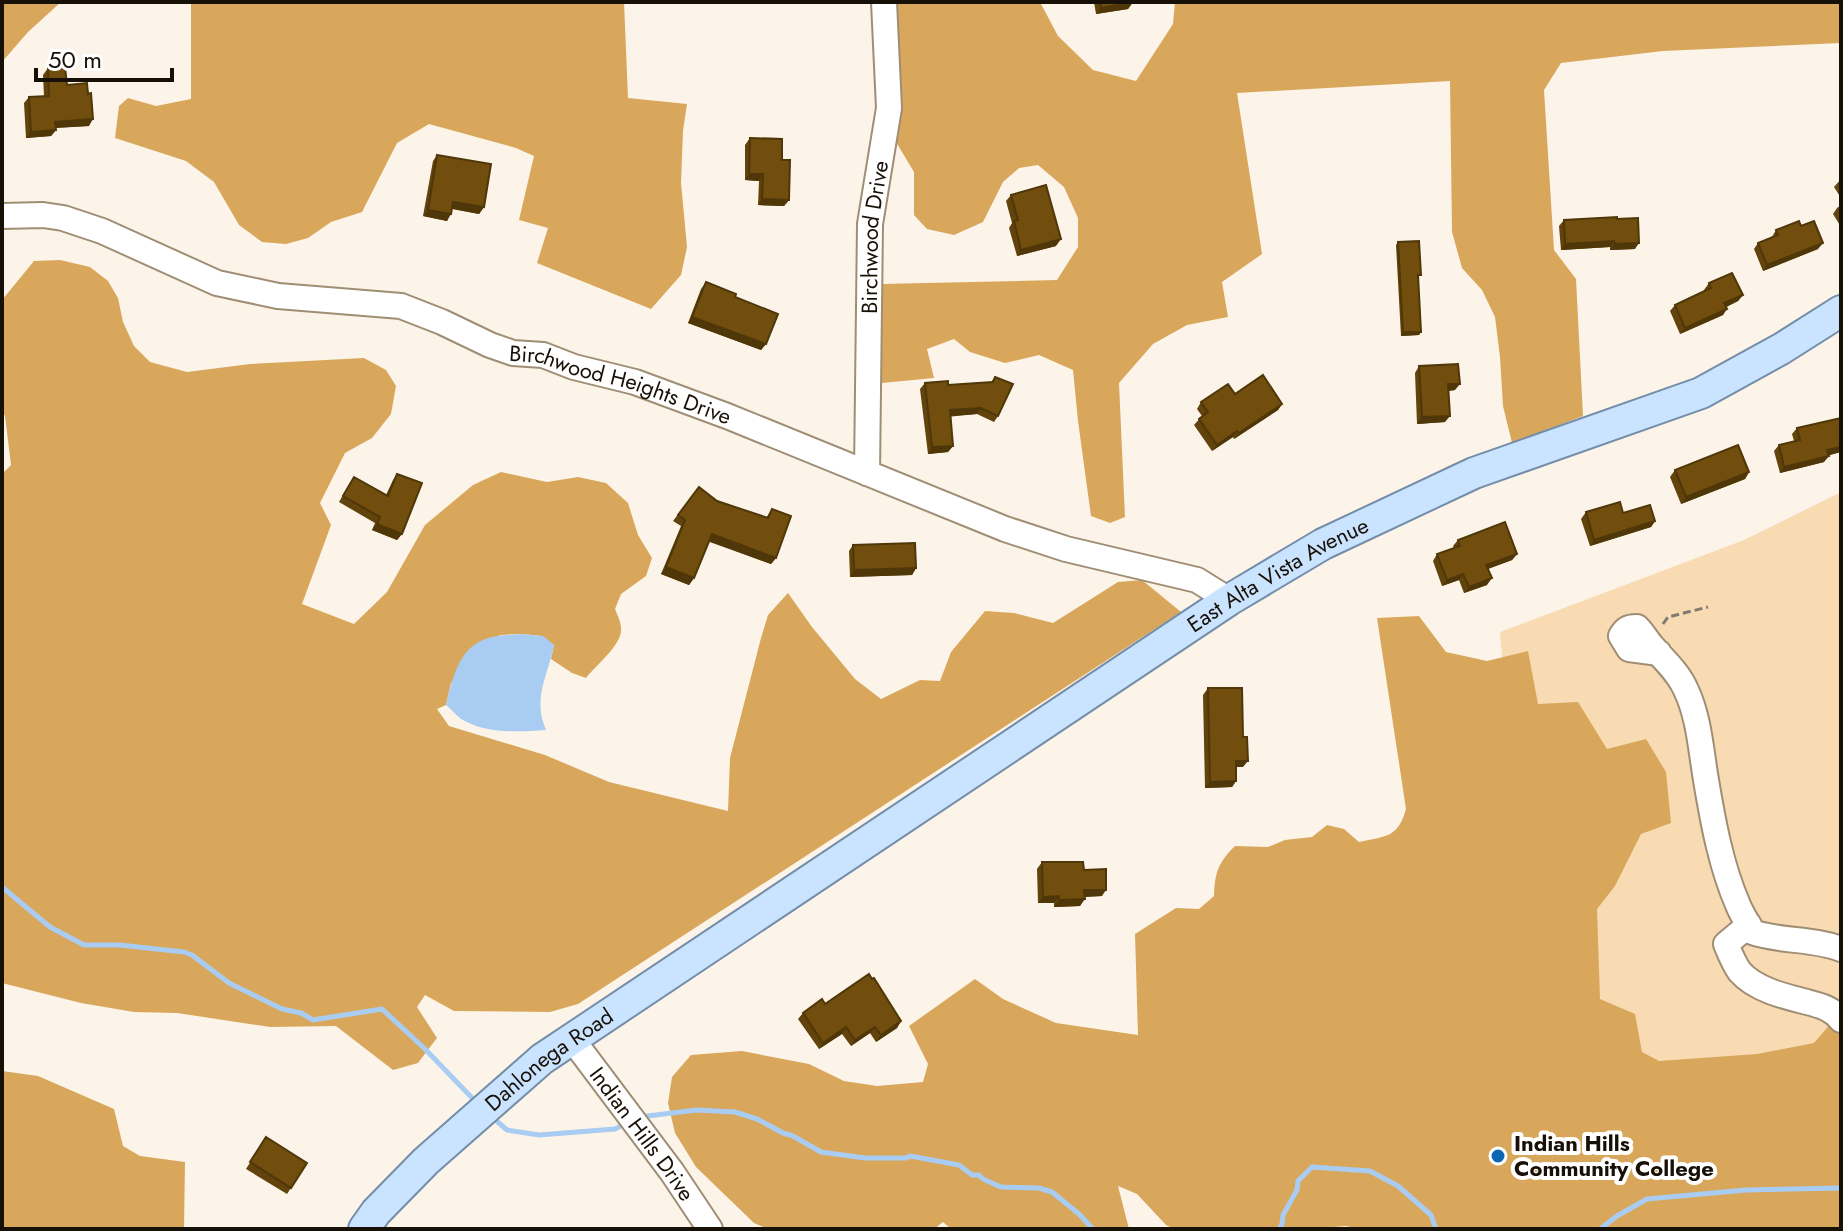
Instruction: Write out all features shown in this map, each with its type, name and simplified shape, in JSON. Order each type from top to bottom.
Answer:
[{"type":"main road","name":"East Alta Vista Avenue","points":[[756,917],[1229,600],[1323,544],[1474,473],[1701,393],[1781,349],[1841,311]]},
{"type":"main road","name":"Dahlonega Road","points":[[364,1229],[376,1212],[426,1161],[542,1059],[756,917]]},
{"type":"street","name":"Birchwood Drive","points":[[867,473],[870,224],[889,108],[884,2]]},
{"type":"street","name":"Birchwood Heights Drive","points":[[2,216],[63,218],[102,231],[217,283],[278,296],[401,306],[513,353],[543,355],[574,367],[635,382],[1005,529],[1066,549],[1197,580],[1229,600]]},
{"type":"street","points":[[1655,649],[1686,688],[1725,871],[1738,907],[1752,932],[1765,937],[1827,943],[1841,949]]},
{"type":"street","points":[[1749,925],[1726,944],[1741,973],[1770,991],[1823,1006],[1835,1012],[1841,1020]]},
{"type":"street","name":"Indian Hills Drive","points":[[572,1039],[672,1172],[710,1229]]},
{"type":"path","points":[[1655,649],[1668,617],[1708,607]]},
{"type":"shaded area","points":[[2,2],[61,2],[28,32],[2,62]]},
{"type":"shaded area","points":[[191,2],[624,2],[628,98],[687,104],[681,183],[687,247],[681,275],[651,309],[537,263],[548,228],[519,220],[534,156],[516,148],[429,124],[397,143],[362,212],[331,222],[308,238],[286,244],[262,242],[239,225],[214,182],[186,161],[115,138],[119,106],[128,98],[156,106],[191,99]]},
{"type":"shaded area","points":[[895,2],[1040,2],[1058,36],[1093,70],[1136,81],[1173,24],[1175,2],[1841,2],[1841,43],[1663,51],[1561,63],[1544,90],[1554,250],[1576,279],[1583,416],[1512,443],[1503,406],[1495,317],[1482,290],[1462,268],[1452,232],[1450,81],[1237,93],[1262,254],[1222,282],[1228,317],[1187,325],[1153,344],[1119,383],[1125,517],[1110,523],[1091,516],[1073,370],[1039,355],[1005,363],[970,352],[954,339],[927,349],[934,378],[882,383],[881,284],[1057,280],[1078,247],[1078,218],[1064,187],[1038,165],[1019,168],[1003,182],[983,222],[954,235],[927,229],[914,215],[914,172],[896,142],[899,110]]},
{"type":"shaded area","points":[[60,260],[90,267],[108,281],[118,298],[123,322],[134,346],[150,362],[187,372],[250,364],[364,358],[386,370],[396,386],[391,414],[372,438],[345,453],[320,503],[331,525],[302,604],[354,624],[387,592],[425,525],[473,485],[501,472],[547,482],[578,477],[606,483],[628,503],[638,535],[652,558],[646,576],[621,594],[615,609],[621,626],[618,641],[586,678],[551,659],[554,645],[542,636],[500,635],[451,683],[446,705],[437,709],[449,726],[545,755],[609,782],[728,811],[730,758],[761,638],[768,615],[788,593],[855,679],[881,699],[920,680],[940,681],[951,652],[985,611],[1014,613],[1053,623],[1118,582],[1142,580],[1181,612],[578,1004],[550,1012],[454,1011],[425,995],[417,1007],[437,1038],[418,1063],[393,1070],[336,1026],[270,1027],[177,1013],[134,1012],[81,1003],[2,983],[2,474],[11,465],[2,410],[2,300],[34,261]]},
{"type":"shaded area","points":[[1841,492],[1841,1114],[1540,1134],[1500,632],[1744,540]]},
{"type":"shaded area","points":[[1419,616],[1446,652],[1487,661],[1528,651],[1538,704],[1578,702],[1607,749],[1646,739],[1666,772],[1671,823],[1641,834],[1615,886],[1597,909],[1600,999],[1635,1014],[1642,1052],[1659,1061],[1757,1054],[1814,1043],[1832,1022],[1841,1033],[1841,1229],[1358,1229],[1346,1226],[1174,1229],[1166,1225],[1137,1194],[1118,1186],[1129,1229],[951,1229],[943,1222],[934,1229],[768,1229],[754,1223],[696,1167],[675,1133],[668,1103],[672,1077],[691,1055],[742,1051],[809,1064],[844,1081],[877,1086],[923,1082],[928,1064],[909,1026],[975,979],[1003,999],[1056,1023],[1138,1035],[1135,934],[1176,908],[1199,909],[1214,896],[1218,868],[1235,846],[1268,847],[1285,840],[1312,837],[1327,825],[1344,829],[1359,842],[1390,834],[1399,826],[1406,809],[1377,618]]},
{"type":"shaded area","points":[[2,1071],[38,1076],[114,1109],[123,1146],[140,1156],[185,1162],[184,1229],[2,1229]]},
{"type":"water","points":[[521,634],[543,636],[554,645],[541,697],[540,708],[546,730],[491,730],[461,719],[446,705],[462,659],[483,640]]},
{"type":"building","points":[[1100,2],[1133,2],[1101,8]]},
{"type":"building","points":[[65,67],[67,85],[87,83],[93,119],[55,122],[56,130],[31,132],[29,97],[49,96],[48,68]]},
{"type":"building","points":[[750,138],[782,139],[782,160],[790,160],[789,200],[762,199],[763,174],[749,174]]},
{"type":"building","points":[[437,155],[491,164],[484,207],[453,202],[451,214],[428,210]]},
{"type":"building","points":[[1046,185],[1061,239],[1021,250],[1014,221],[1018,220],[1011,195]]},
{"type":"building","points":[[1638,218],[1639,243],[1565,244],[1564,220]]},
{"type":"building","points":[[1799,221],[1801,226],[1814,221],[1823,243],[1767,265],[1758,243],[1778,235],[1776,230]]},
{"type":"building","points":[[1419,241],[1421,332],[1403,332],[1398,242]]},
{"type":"building","points":[[1732,273],[1743,295],[1724,303],[1727,309],[1685,328],[1675,305],[1711,288],[1709,283]]},
{"type":"building","points":[[706,282],[778,314],[766,344],[692,317]]},
{"type":"building","points":[[1458,364],[1460,384],[1448,384],[1450,416],[1422,417],[1419,366]]},
{"type":"building","points":[[1263,375],[1282,404],[1217,445],[1199,419],[1208,412],[1201,402],[1228,384],[1235,394]]},
{"type":"building","points":[[995,377],[1013,384],[998,416],[981,408],[950,410],[953,446],[932,447],[925,383],[993,382]]},
{"type":"building","points":[[1841,418],[1841,447],[1827,450],[1829,456],[1784,467],[1779,445],[1800,440],[1797,428]]},
{"type":"building","points":[[1738,445],[1749,472],[1686,497],[1675,470]]},
{"type":"building","points":[[397,474],[422,483],[402,534],[377,524],[380,517],[343,496],[354,477],[388,496]]},
{"type":"building","points":[[699,487],[717,501],[768,518],[772,509],[791,516],[776,558],[712,534],[694,578],[666,567],[685,520],[678,515]]},
{"type":"building","points":[[1620,502],[1623,513],[1650,505],[1655,521],[1594,540],[1586,512]]},
{"type":"building","points":[[1505,522],[1517,554],[1486,565],[1492,578],[1469,587],[1463,574],[1447,580],[1437,554],[1460,546],[1458,540]]},
{"type":"building","points":[[915,543],[916,568],[854,570],[853,545]]},
{"type":"building","points":[[1208,688],[1242,688],[1243,737],[1247,737],[1248,761],[1236,761],[1236,781],[1210,782]]},
{"type":"building","points":[[1042,862],[1083,862],[1084,870],[1106,869],[1106,890],[1084,890],[1085,899],[1043,897]]},
{"type":"building","points":[[869,974],[901,1021],[881,1035],[875,1027],[855,1040],[846,1027],[823,1043],[803,1013],[822,999],[825,1004]]},
{"type":"building","points":[[266,1137],[307,1163],[291,1188],[250,1162]]},
{"type":"waterway","points":[[2,887],[50,927],[84,945],[120,945],[184,952],[229,983],[282,1009],[301,1013],[313,1020],[382,1009],[476,1102]]},
{"type":"waterway","points":[[639,1117],[697,1110],[735,1112],[757,1119],[821,1152],[865,1158],[910,1156],[959,1165],[972,1175],[979,1175],[1001,1187],[1039,1188],[1052,1192],[1093,1229]]},
{"type":"waterway","points":[[492,1117],[507,1130],[539,1135],[615,1129],[627,1123]]},
{"type":"waterway","points":[[1279,1229],[1298,1181],[1312,1167],[1370,1171],[1398,1186],[1431,1215],[1436,1229]]},
{"type":"waterway","points":[[1600,1229],[1647,1199],[1746,1190],[1841,1188]]},
{"type":"place","name":"Indian Hills Community College","points":[[1498,1156]]}]
